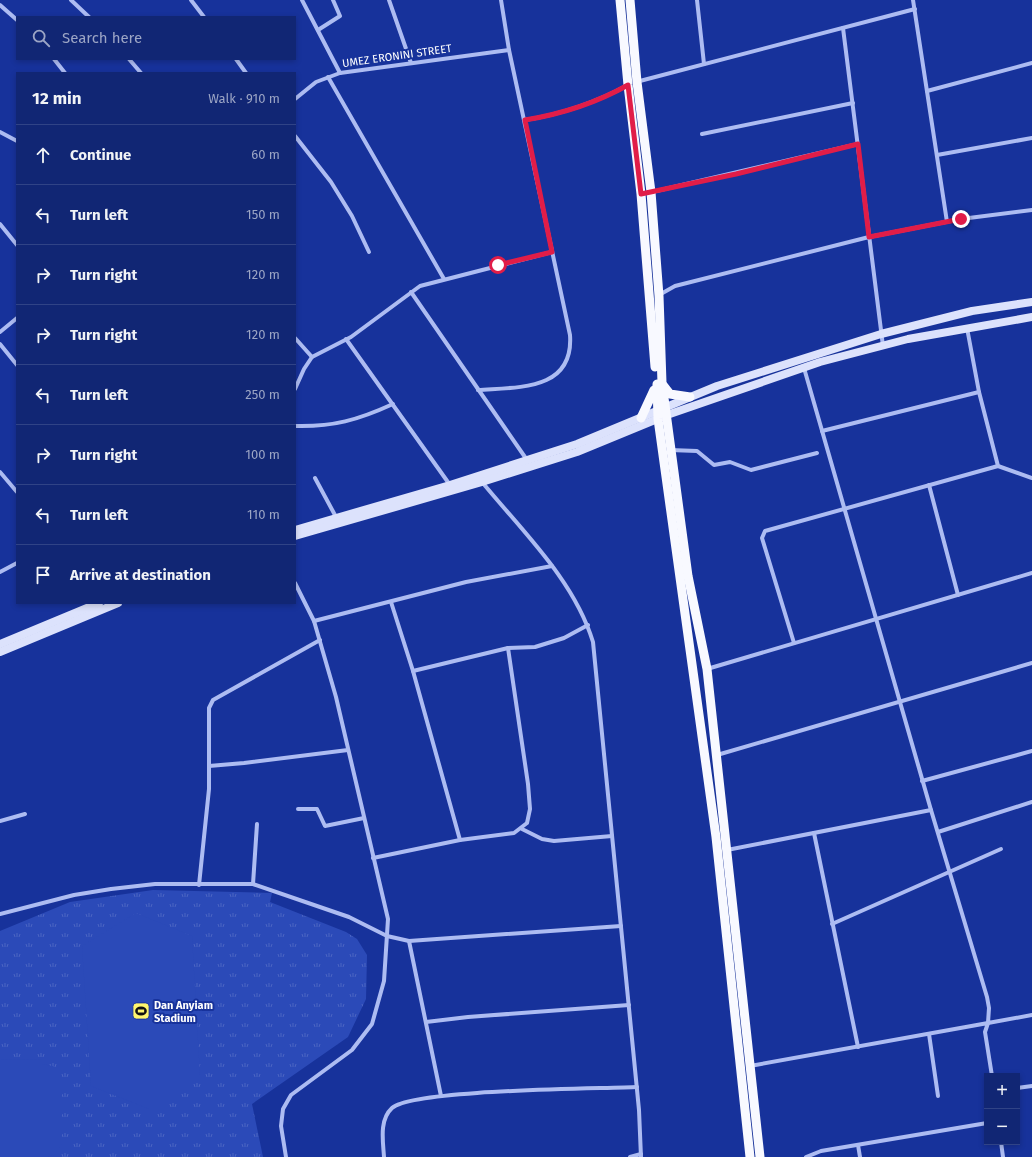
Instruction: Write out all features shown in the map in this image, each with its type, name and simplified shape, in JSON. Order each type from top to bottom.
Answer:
[{"type":"main road","points":[[620,0],[632,83],[651,192],[658,296],[659,383],[641,418]]},
{"type":"main road","points":[[630,0],[632,83],[662,413],[709,779],[750,1157]]},
{"type":"main road","points":[[296,536],[482,482],[577,452],[662,413],[690,397],[717,386],[881,334],[972,311],[1032,302]]},
{"type":"main road","points":[[296,530],[450,485],[577,444],[641,418],[662,413],[820,362],[908,339],[1032,317]]},
{"type":"main road","points":[[659,383],[670,394],[690,397]]},
{"type":"main road","points":[[662,413],[670,450],[688,576],[707,669],[760,1157]]},
{"type":"main road","points":[[0,644],[98,604]]},
{"type":"main road","points":[[0,652],[116,604]]},
{"type":"main road","points":[[709,779],[719,778]]},
{"type":"street","points":[[71,0],[88,16]]},
{"type":"street","points":[[191,0],[203,16]]},
{"type":"street","points":[[302,0],[340,72]]},
{"type":"street","points":[[318,30],[340,16],[332,0]]},
{"type":"street","points":[[389,0],[411,63]]},
{"type":"street","points":[[478,390],[521,387],[542,383],[555,376],[567,362],[571,350],[570,336],[509,50],[501,0]]},
{"type":"street","points":[[697,0],[704,64]]},
{"type":"street","points":[[913,0],[947,222]]},
{"type":"street","points":[[0,5],[16,19]]},
{"type":"street","points":[[525,120],[572,110],[605,98],[632,83],[915,9]]},
{"type":"street","points":[[843,28],[883,346]]},
{"type":"street","name":"UMEZ ERONINI STREET","points":[[296,98],[316,82],[340,72],[509,50]]},
{"type":"street","points":[[55,60],[64,72]]},
{"type":"street","points":[[130,60],[140,72]]},
{"type":"street","points":[[237,60],[245,72]]},
{"type":"street","points":[[927,91],[1032,63]]},
{"type":"street","points":[[328,77],[444,279]]},
{"type":"street","points":[[702,134],[853,103]]},
{"type":"street","points":[[0,132],[16,140]]},
{"type":"street","points":[[296,137],[331,182],[352,216],[369,252]]},
{"type":"street","points":[[937,155],[1032,138]]},
{"type":"street","points":[[641,194],[858,144]]},
{"type":"street","points":[[658,296],[675,286],[869,237],[947,222],[1032,210]]},
{"type":"street","points":[[0,224],[16,244]]},
{"type":"street","points":[[296,387],[304,369],[312,357],[346,339],[420,286],[552,252]]},
{"type":"street","points":[[411,292],[527,460]]},
{"type":"street","points":[[0,332],[16,319]]},
{"type":"street","points":[[967,328],[979,392],[998,466]]},
{"type":"street","points":[[296,339],[312,357]]},
{"type":"street","points":[[346,339],[450,485]]},
{"type":"street","points":[[0,344],[16,364]]},
{"type":"street","points":[[804,368],[922,781],[987,998],[989,1012],[985,1032],[992,1073]]},
{"type":"street","points":[[822,431],[979,392]]},
{"type":"street","points":[[296,426],[336,424],[364,418],[393,404]]},
{"type":"street","points":[[670,450],[697,451],[714,464],[730,462],[751,470],[817,453]]},
{"type":"street","points":[[794,643],[762,535],[765,531],[998,466],[1032,478]]},
{"type":"street","points":[[0,472],[16,491]]},
{"type":"street","points":[[315,478],[336,517]]},
{"type":"street","points":[[482,482],[559,574],[588,625],[593,642],[637,1087],[641,1155],[630,1157]]},
{"type":"street","points":[[929,485],[958,595]]},
{"type":"street","points":[[0,572],[16,564]]},
{"type":"street","points":[[314,621],[466,582],[552,566]]},
{"type":"street","points":[[707,669],[1032,573]]},
{"type":"street","points":[[286,1157],[281,1126],[283,1109],[291,1095],[352,1050],[372,1024],[384,981],[388,919],[336,697],[314,621],[296,585]]},
{"type":"street","points":[[391,602],[414,671],[460,840]]},
{"type":"street","points":[[414,671],[508,648],[535,646],[564,638],[588,625]]},
{"type":"street","points":[[199,885],[209,766],[209,717],[213,700],[320,640]]},
{"type":"street","points":[[374,858],[460,840],[514,833],[522,829],[527,823],[530,809],[528,784],[508,648]]},
{"type":"street","points":[[717,755],[1032,663]]},
{"type":"street","points":[[209,766],[260,762],[348,750]]},
{"type":"street","points":[[922,781],[1032,751]]},
{"type":"street","points":[[938,832],[1032,802]]},
{"type":"street","points":[[298,809],[317,809],[325,826],[364,818]]},
{"type":"street","points":[[726,850],[931,810]]},
{"type":"street","points":[[0,821],[25,814]]},
{"type":"street","points":[[253,884],[258,824]]},
{"type":"street","points":[[522,829],[542,839],[554,841],[612,836]]},
{"type":"street","points":[[814,833],[858,1047]]},
{"type":"street","points":[[832,924],[1001,849]]},
{"type":"street","points":[[0,914],[74,895],[154,884],[253,884],[349,916],[387,936],[409,941],[621,926]]},
{"type":"street","points":[[409,941],[441,1096]]},
{"type":"street","points":[[426,1022],[468,1017],[629,1006]]},
{"type":"street","points":[[740,1067],[1032,1015]]},
{"type":"street","points":[[928,1034],[938,1096]]},
{"type":"street","points":[[1020,1088],[1032,1086]]},
{"type":"street","points":[[384,1157],[382,1131],[385,1119],[392,1108],[405,1101],[441,1096],[637,1087]]},
{"type":"street","points":[[806,1157],[821,1151],[984,1124]]},
{"type":"street","points":[[858,1145],[860,1157]]},
{"type":"street","points":[[1002,1145],[1004,1157]]},
{"type":"green space","points":[[153,890],[272,893],[270,902],[346,932],[357,939],[367,955],[366,999],[348,1037],[252,1104],[263,1157],[0,1157],[0,931],[70,902]]},
{"type":"green space","name":"Dan Anyiam Stadium","points":[[136,913],[192,936],[200,1075],[149,1109],[91,1086],[82,946]]},
{"type":"green space","points":[[42,1059],[42,1064],[53,1066],[62,1076],[62,1144],[54,1155],[48,1157],[0,1157],[0,1060]]},
{"type":"place","name":"Dan Anyiam Stadium","points":[[141,1011]]},
{"type":"route","points":[[498,265],[552,252],[525,120],[572,110],[605,98],[628,85],[641,194],[736,174],[858,144],[869,237],[961,219]]}]
